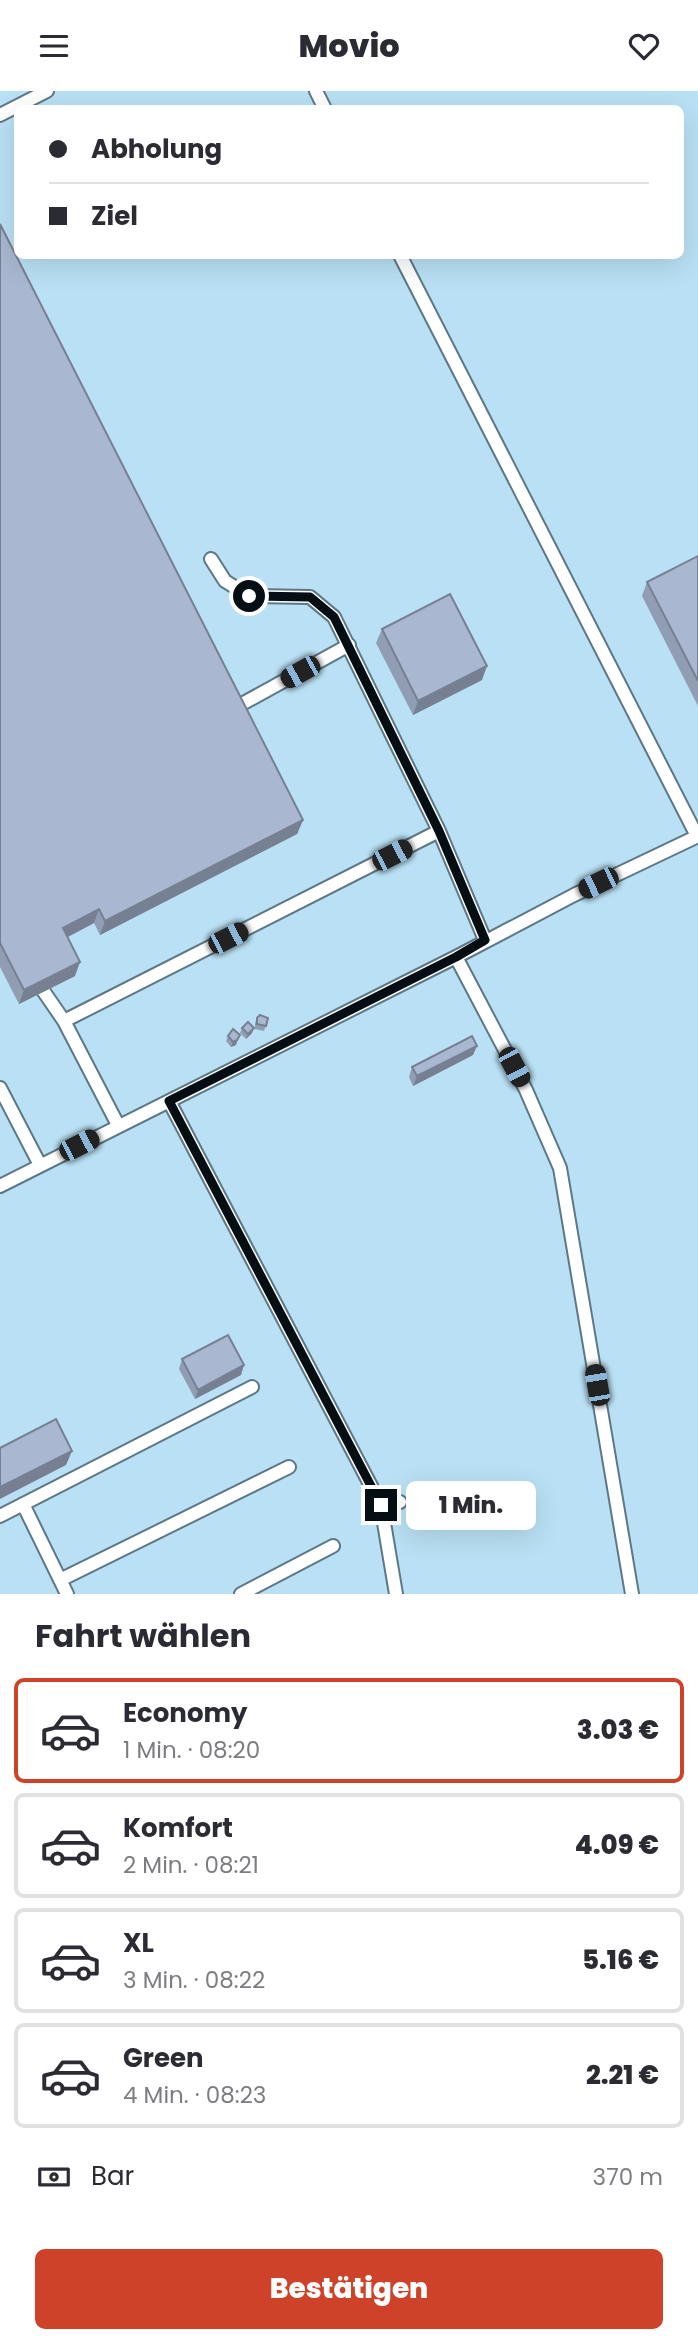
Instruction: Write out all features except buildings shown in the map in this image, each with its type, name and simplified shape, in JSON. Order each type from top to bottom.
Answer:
[{"type":"lane","points":[[20,105],[47,91]]},
{"type":"lane","points":[[0,1186],[574,895],[697,836],[402,259]]},
{"type":"lane","points":[[211,559],[225,581],[249,596],[310,597],[334,617],[439,831],[485,940]]},
{"type":"lane","points":[[228,712],[349,645]]},
{"type":"lane","points":[[64,1021],[439,831]]},
{"type":"lane","points":[[456,957],[526,1090],[560,1168],[617,1465],[632,1594]]},
{"type":"lane","points":[[42,989],[64,1021],[118,1125]]},
{"type":"lane","points":[[0,1088],[40,1165]]},
{"type":"lane","points":[[169,1101],[381,1505],[396,1594]]},
{"type":"lane","points":[[0,1516],[252,1387]]},
{"type":"lane","points":[[60,1580],[289,1467]]},
{"type":"lane","points":[[381,1505],[400,1502]]},
{"type":"lane","points":[[23,1504],[67,1594]]},
{"type":"lane","points":[[241,1594],[333,1546]]},
{"type":"shaded area","points":[[0,91],[698,91],[698,1594],[0,1594]]},
{"type":"route","points":[[249,596],[310,597],[334,617],[439,831],[485,940],[169,1101],[381,1505]]}]
